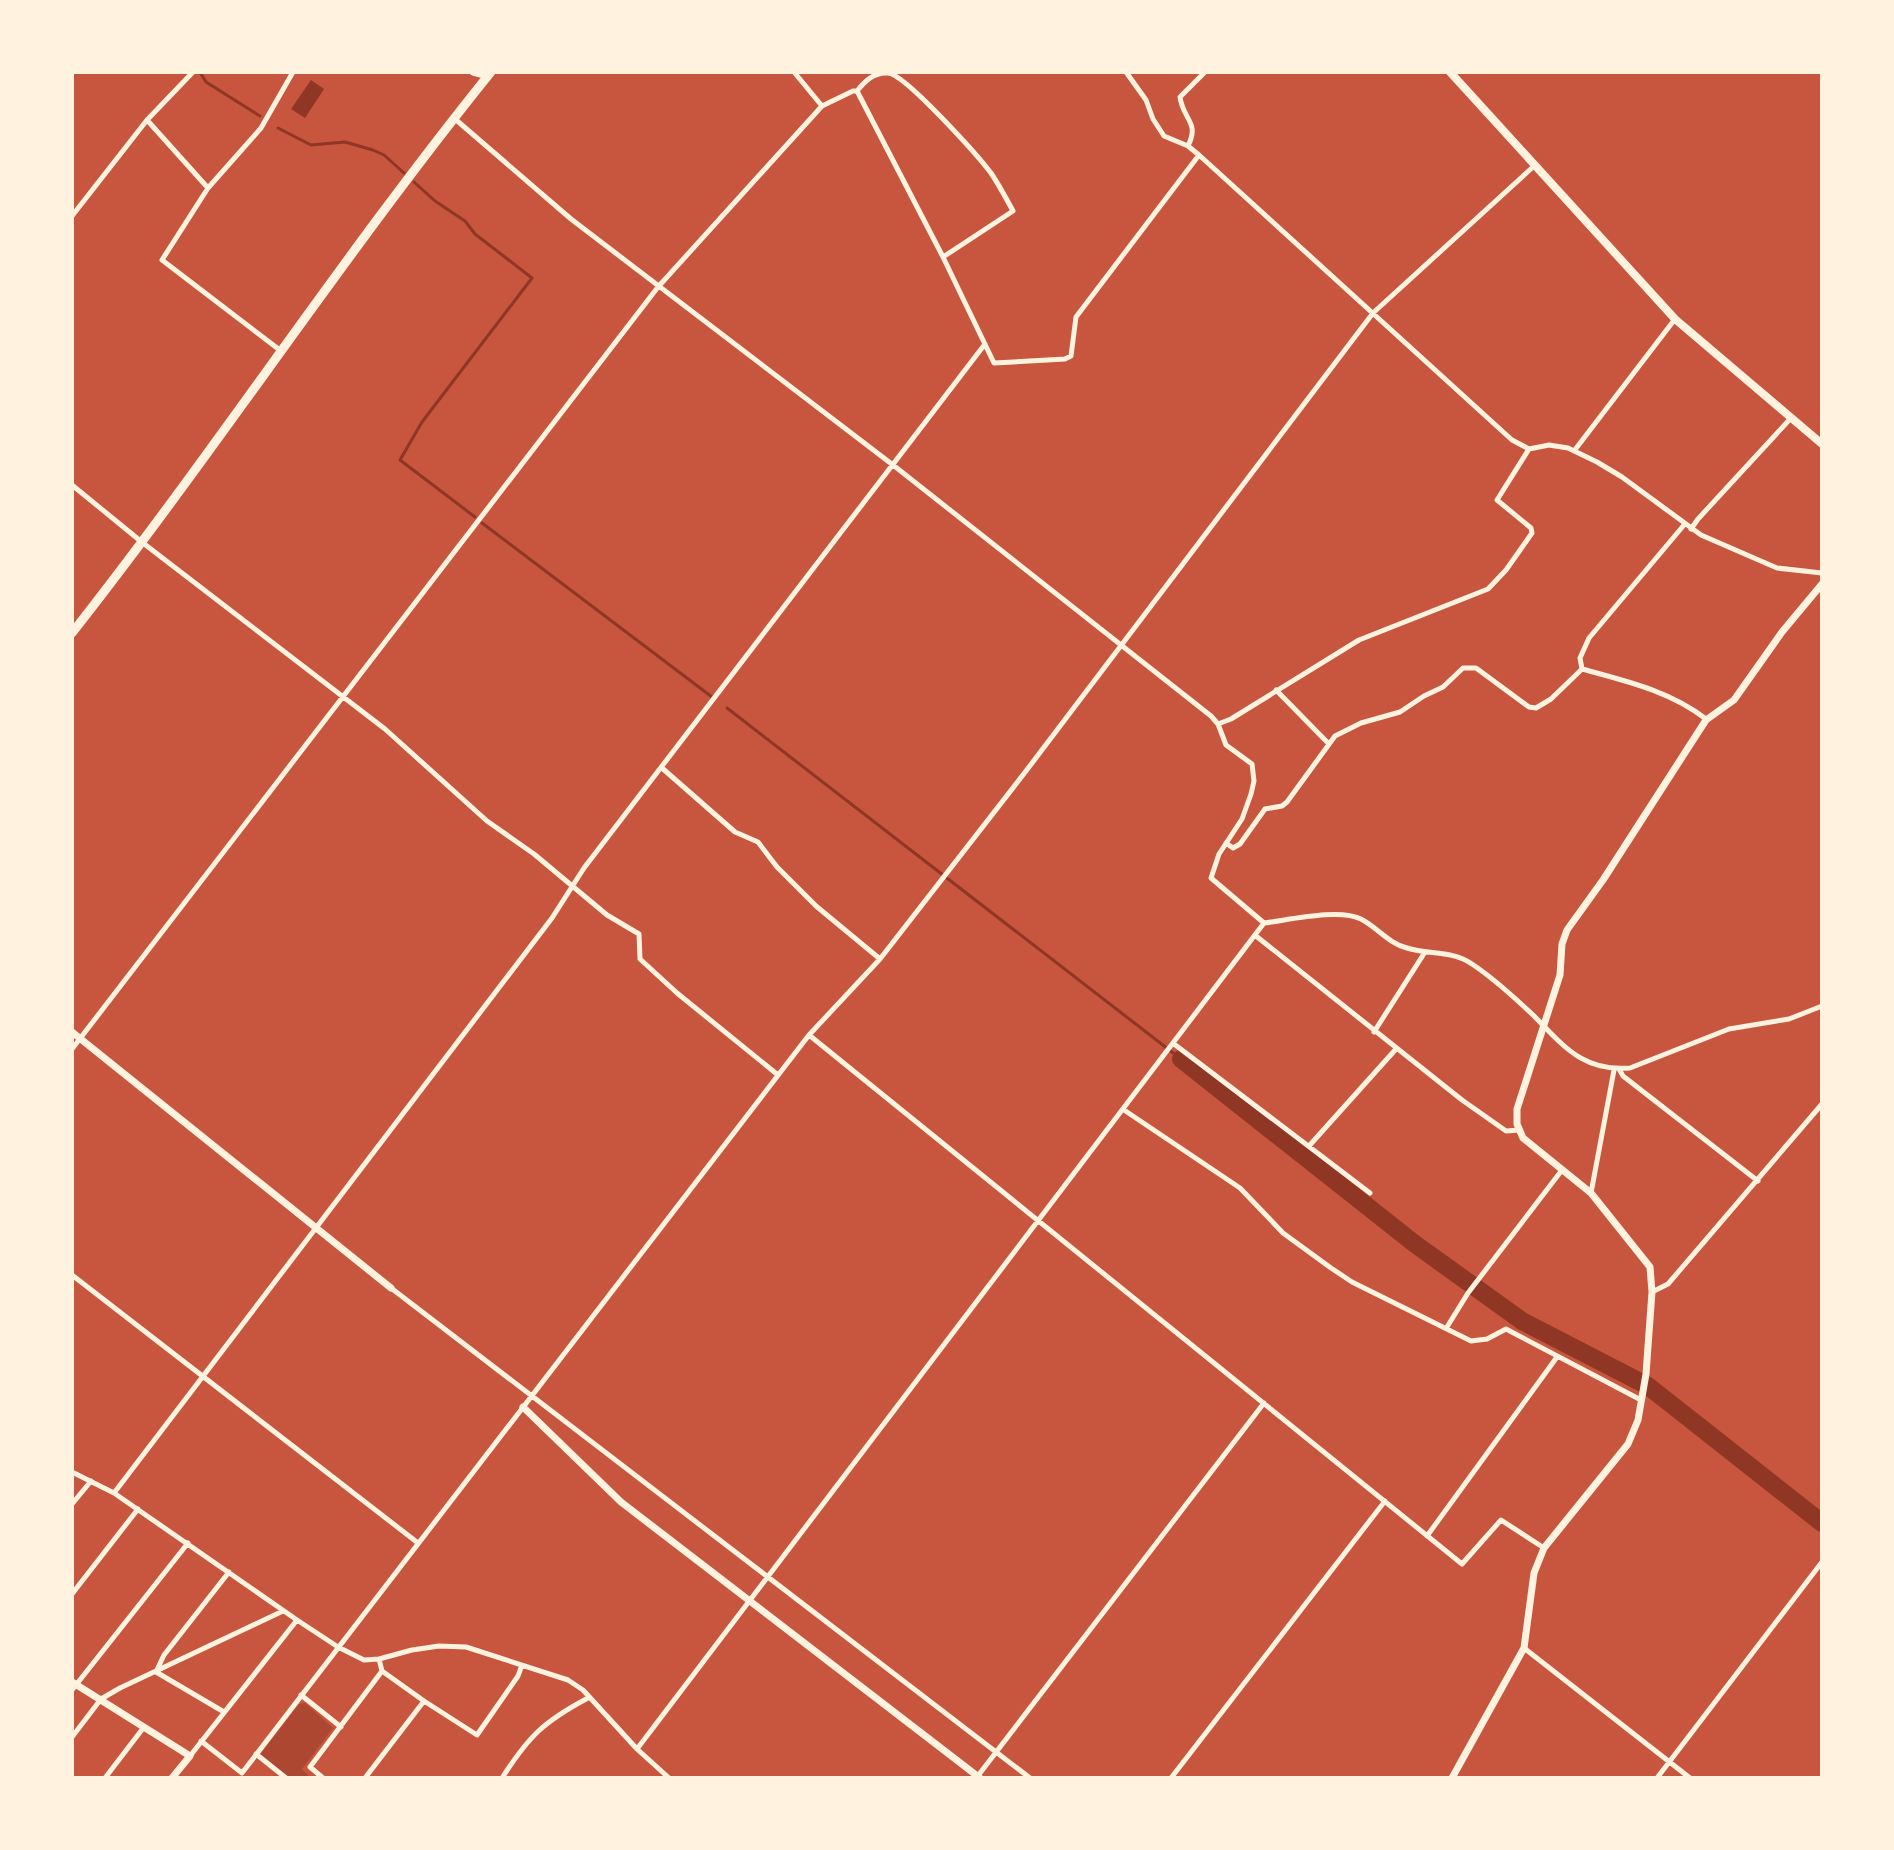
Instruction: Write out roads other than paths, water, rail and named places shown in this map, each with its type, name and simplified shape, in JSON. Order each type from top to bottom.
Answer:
[{"type":"main road","points":[[1450,72],[1675,319],[1822,444]]},
{"type":"main road","points":[[72,633],[143,543],[453,118],[489,74]]},
{"type":"street","points":[[72,216],[147,120],[193,72]]},
{"type":"street","points":[[282,351],[162,260],[208,188],[261,128],[293,72]]},
{"type":"street","points":[[473,72],[489,74]]},
{"type":"street","points":[[794,72],[822,106]]},
{"type":"street","points":[[1126,72],[1146,100],[1164,136],[1188,146],[1199,155],[1512,440],[1529,449],[1558,445],[1574,451],[1622,477],[1691,529],[1777,568],[1822,573]]},
{"type":"street","points":[[1188,146],[1194,134],[1180,97],[1205,72]]},
{"type":"street","points":[[72,1049],[658,287],[822,106],[857,91],[875,75],[887,73],[903,80],[965,142],[991,173],[1013,211],[943,257]]},
{"type":"street","points":[[857,91],[994,363],[1065,359],[1071,356],[1076,317],[1199,155]]},
{"type":"street","points":[[453,118],[571,219],[893,465],[1218,724],[1226,745],[1252,764],[1253,769],[1251,794],[1242,819],[1219,854],[1211,878],[1264,923],[1346,914],[1360,919],[1389,941],[1407,948],[1450,954],[1470,962],[1567,1051],[1581,1060],[1617,1069],[1630,1068],[1729,1029],[1789,1019],[1822,1006]]},
{"type":"street","points":[[147,120],[208,188]]},
{"type":"street","points":[[201,1741],[242,1773],[809,1035],[880,959],[1026,771],[1373,313],[1534,166]]},
{"type":"street","points":[[1574,451],[1675,319]]},
{"type":"street","points":[[114,1493],[985,344]]},
{"type":"street","points":[[1691,529],[1791,418]]},
{"type":"street","points":[[1218,724],[1359,640],[1494,584],[1532,533],[1531,528],[1497,500],[1529,449]]},
{"type":"street","points":[[72,485],[404,745],[487,821],[573,885],[607,915],[639,934],[640,959],[778,1075]]},
{"type":"street","points":[[1582,669],[1580,658],[1589,638],[1684,525]]},
{"type":"street","points":[[1452,1778],[1524,1648],[1534,1573],[1544,1548],[1628,1444],[1638,1420],[1646,1374],[1652,1292],[1650,1267],[1591,1193],[1523,1138],[1517,1124],[1517,1109],[1560,975],[1562,944],[1567,930],[1603,880],[1706,720],[1734,700],[1782,632],[1822,584]]},
{"type":"street","points":[[1226,843],[1233,848],[1240,844],[1265,809],[1287,802],[1335,736],[1361,723],[1400,712],[1443,687],[1463,668],[1476,668],[1529,707],[1536,708],[1551,699],[1582,669]]},
{"type":"street","points":[[1582,669],[1647,687],[1680,702],[1706,720]]},
{"type":"street","points":[[1276,690],[1328,743]]},
{"type":"street","points":[[662,768],[735,832],[758,842],[803,894],[880,959]]},
{"type":"street","points":[[637,1749],[1264,923]]},
{"type":"street","points":[[1256,936],[1374,1032],[1494,1123],[1506,1131],[1520,1130]]},
{"type":"street","points":[[1374,1032],[1426,951]]},
{"type":"street","points":[[72,1032],[391,1288],[1030,1778]]},
{"type":"street","points":[[809,1035],[1462,1564],[1501,1520],[1544,1548]]},
{"type":"street","points":[[1173,1045],[1370,1193]]},
{"type":"street","points":[[1309,1146],[1396,1049]]},
{"type":"street","points":[[1617,1069],[1758,1181]]},
{"type":"street","points":[[1591,1193],[1617,1069]]},
{"type":"street","points":[[1652,1292],[1668,1284],[1822,1104]]},
{"type":"street","points":[[1124,1110],[1240,1188],[1283,1233],[1352,1282],[1471,1341],[1487,1339],[1506,1329],[1642,1400]]},
{"type":"street","points":[[1447,1327],[1478,1279],[1562,1170]]},
{"type":"street","points":[[72,1275],[418,1543]]},
{"type":"street","points":[[1427,1536],[1557,1357]]},
{"type":"street","points":[[523,1407],[621,1502],[978,1777],[1264,1403]]},
{"type":"street","points":[[72,1472],[114,1493],[283,1611],[364,1660],[451,1645],[479,1650],[568,1680],[583,1690],[637,1749],[669,1778]]},
{"type":"street","points":[[72,1504],[91,1481]]},
{"type":"street","points":[[1171,1778],[1385,1501]]},
{"type":"street","points":[[72,1594],[138,1509]]},
{"type":"street","points":[[188,1543],[74,1685],[190,1756]]},
{"type":"street","points":[[1657,1778],[1822,1562]]},
{"type":"street","points":[[156,1672],[164,1655],[229,1572]]},
{"type":"street","points":[[72,1737],[101,1699],[283,1611]]},
{"type":"street","points":[[172,1778],[297,1620]]},
{"type":"street","points":[[1524,1648],[1690,1778]]},
{"type":"street","points":[[379,1659],[382,1671],[477,1735],[518,1676],[522,1665]]},
{"type":"street","points":[[323,1778],[310,1767],[382,1671]]},
{"type":"street","points":[[156,1672],[224,1712]]},
{"type":"street","points":[[301,1695],[341,1727]]},
{"type":"street","points":[[502,1778],[521,1749],[543,1724],[588,1698]]},
{"type":"street","points":[[365,1778],[424,1701]]},
{"type":"street","points":[[105,1778],[144,1727]]},
{"type":"street","points":[[256,1754],[286,1778]]},
{"type":"waterway","points":[[200,72],[206,82],[260,116]]},
{"type":"waterway","points":[[278,128],[311,145],[345,142],[373,150],[384,155],[404,173]]},
{"type":"waterway","points":[[414,182],[532,278],[422,422],[400,460],[475,517]]},
{"type":"waterway","points":[[482,523],[712,697]]},
{"type":"waterway","points":[[727,708],[1181,1059]]},
{"type":"waterway","points":[[1181,1059],[1415,1244],[1522,1321],[1648,1386],[1822,1523]]}]
